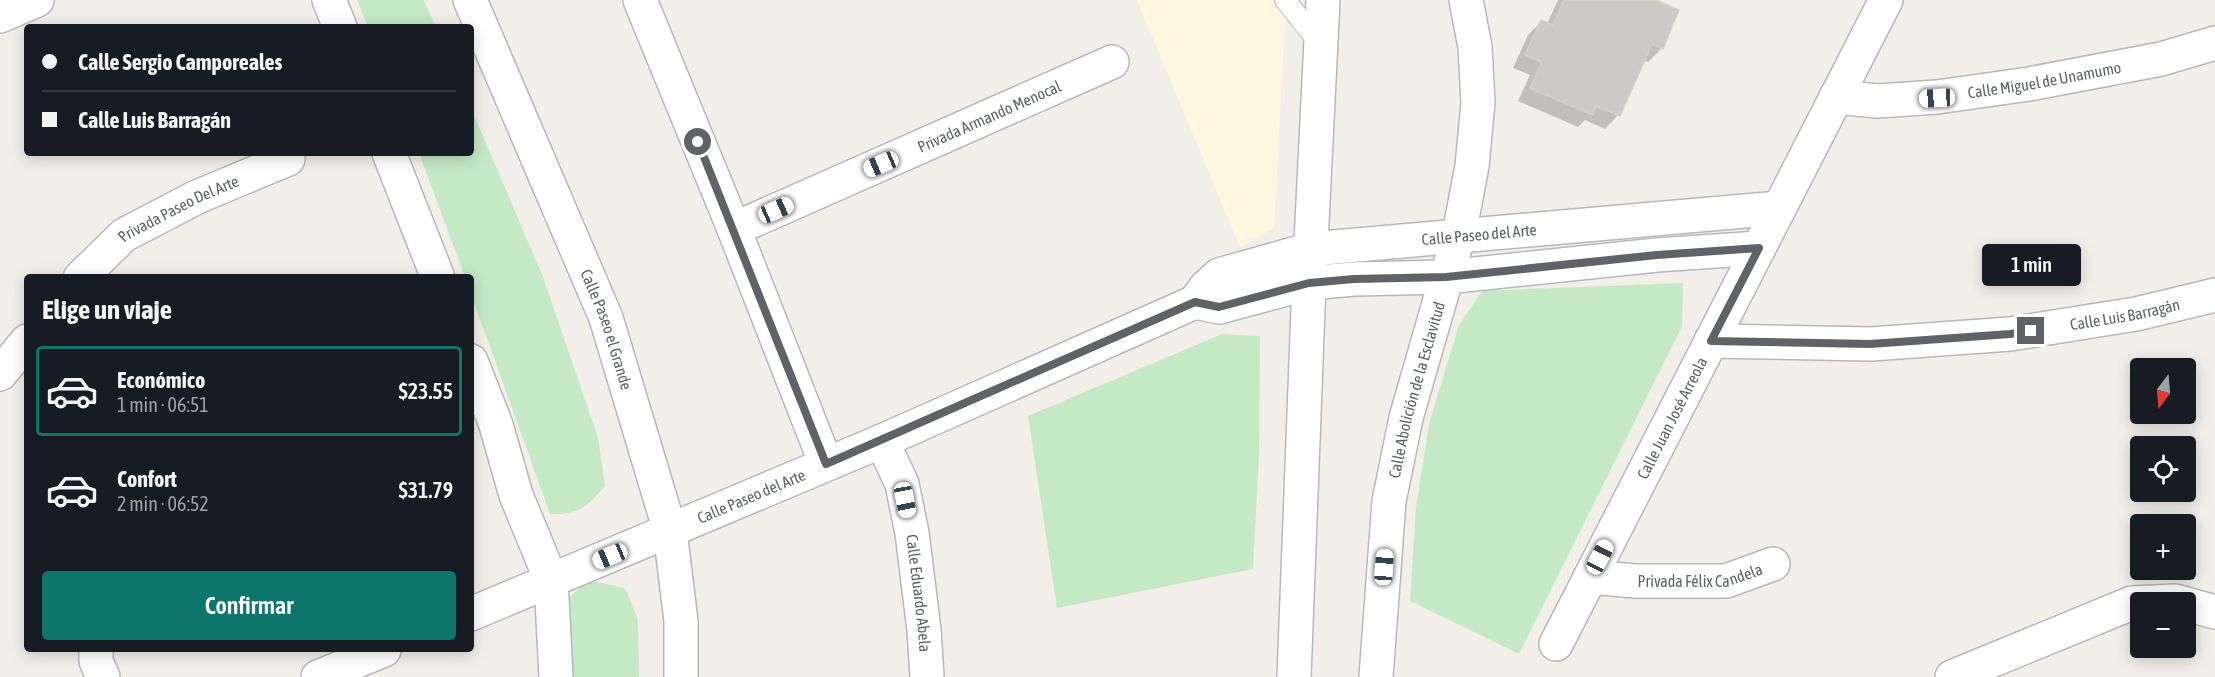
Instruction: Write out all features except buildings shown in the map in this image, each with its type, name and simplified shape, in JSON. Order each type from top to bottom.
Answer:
[{"type":"street","points":[[0,16],[37,0]]},
{"type":"street","points":[[329,0],[339,24]]},
{"type":"street","name":"Calle Paseo el Grande","points":[[470,0],[606,318],[670,531],[681,621],[681,677]]},
{"type":"street","points":[[1294,677],[1309,283],[1323,0]]},
{"type":"street","name":"Calle Abolición de la Esclavitud","points":[[1376,677],[1389,501],[1406,418],[1459,234],[1472,166],[1478,103],[1475,46],[1466,0]]},
{"type":"street","name":"Calle Juan José Arreola","points":[[1556,644],[1886,0]]},
{"type":"street","points":[[652,4],[734,229],[826,464]]},
{"type":"street","name":"Calle Miguel de Unamumo","points":[[1836,97],[1878,101],[1937,98],[2030,84],[2161,59],[2215,43]]},
{"type":"street","name":"Privada Armando Menocal","points":[[734,229],[1113,62]]},
{"type":"street","points":[[390,156],[436,274]]},
{"type":"street","name":"Privada Paseo Del Arte","points":[[84,274],[124,236],[197,197],[288,159]]},
{"type":"street","name":"Calle Paseo del Arte","points":[[474,613],[882,441],[1195,302],[1219,275],[1311,249],[1459,234],[1538,230],[1659,217],[1779,208]]},
{"type":"street","points":[[1657,255],[1659,217]]},
{"type":"street","points":[[1195,302],[1219,307],[1309,283],[1354,279],[1446,277],[1657,255],[1759,248]]},
{"type":"street","name":"Calle Luis Barragán","points":[[1711,341],[1870,344],[2010,334],[2136,314],[2215,295]]},
{"type":"street","points":[[0,374],[24,345]]},
{"type":"street","points":[[474,370],[496,426],[516,495],[552,580],[556,677]]},
{"type":"street","name":"Calle Eduardo Abela","points":[[882,441],[902,484],[912,533],[924,630],[927,677]]},
{"type":"street","name":"Privada Félix Candela","points":[[1590,577],[1635,581],[1726,581],[1773,564]]},
{"type":"street","points":[[1952,677],[2130,604]]},
{"type":"street","points":[[2196,606],[2215,612]]},
{"type":"street","points":[[96,652],[96,661],[103,677]]},
{"type":"street","points":[[318,677],[379,652]]},
{"type":"lane","points":[[1285,0],[1321,45]]},
{"type":"shaded area","points":[[1137,0],[1286,0],[1274,228],[1240,247]]},
{"type":"green space","points":[[357,0],[424,0],[435,24],[367,24]]},
{"type":"green space","points":[[474,115],[543,277],[598,438],[605,486],[582,508],[568,513],[550,514],[474,302],[474,274],[464,274],[420,156],[474,156]]},
{"type":"green space","points":[[1683,283],[1682,326],[1519,654],[1410,601],[1416,508],[1429,424],[1459,325],[1482,291]]},
{"type":"green space","points":[[1222,334],[1260,336],[1259,454],[1253,569],[1057,608],[1028,416]]},
{"type":"green space","points":[[588,580],[625,588],[638,620],[639,677],[563,677],[563,604]]},
{"type":"route","points":[[698,142],[826,464],[1195,302],[1210,307],[1219,307],[1309,283],[1354,279],[1446,277],[1657,255],[1759,248],[1711,341],[1870,344],[2031,331]]}]
